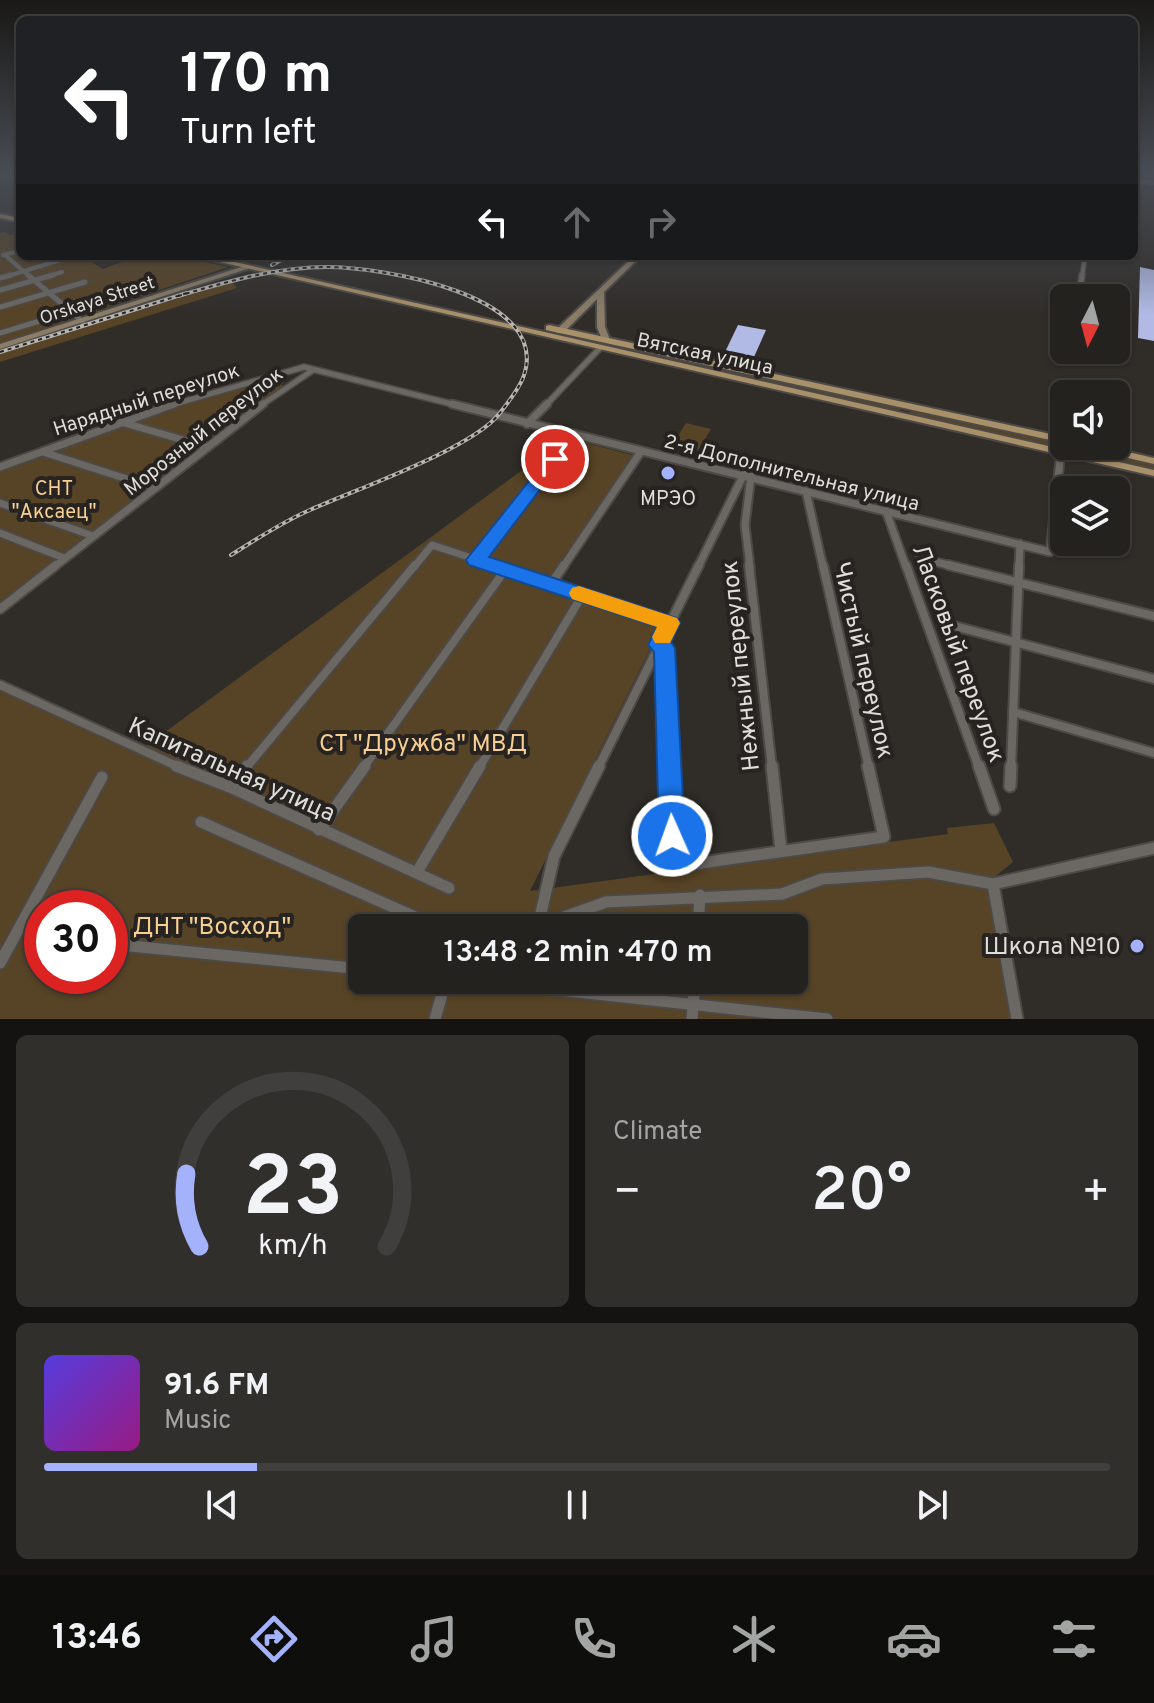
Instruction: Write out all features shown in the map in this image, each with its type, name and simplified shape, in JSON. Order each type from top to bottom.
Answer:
[{"type":"main road","name":"Вятская улица","points":[[216,260],[1050,443]]},
{"type":"main road","points":[[560,336],[634,260]]},
{"type":"main road","name":"Orskaya Street","points":[[0,347],[248,267]]},
{"type":"main road","points":[[601,293],[602,344]]},
{"type":"main road","points":[[560,336],[583,336],[601,327]]},
{"type":"main road","name":"Вятская улица","points":[[583,336],[602,344]]},
{"type":"main road","points":[[1130,455],[1154,461]]},
{"type":"main road","name":"Вятская улица","points":[[1110,460],[1154,473]]},
{"type":"street","points":[[2,256],[83,322]]},
{"type":"street","points":[[0,278],[60,260]]},
{"type":"street","points":[[1081,284],[1084,260]]},
{"type":"street","points":[[0,290],[62,272]]},
{"type":"street","points":[[0,307],[85,282]]},
{"type":"street","points":[[0,333],[151,287]]},
{"type":"street","points":[[527,424],[602,344]]},
{"type":"street","name":"2-я Дополнительная улица","points":[[304,367],[640,453],[747,475],[1050,552],[1060,460]]},
{"type":"street","name":"Нарядный переулок","points":[[0,467],[203,393],[304,367]]},
{"type":"street","name":"Морозный переулок","points":[[0,609],[271,397],[313,370]]},
{"type":"street","points":[[121,422],[207,447]]},
{"type":"street","points":[[476,560],[575,434]]},
{"type":"street","points":[[41,451],[155,488]]},
{"type":"street","points":[[551,584],[640,453]]},
{"type":"street","points":[[539,914],[554,856],[669,623],[747,475]]},
{"type":"street","name":"Нежный переулок","points":[[747,475],[745,525],[781,851]]},
{"type":"street","name":"Чистый переулок","points":[[781,851],[884,837],[806,491]]},
{"type":"street","points":[[0,503],[93,536]]},
{"type":"street","name":"Ласковый переулок","points":[[886,511],[994,809]]},
{"type":"street","points":[[0,533],[64,558]]},
{"type":"street","points":[[1010,786],[1020,544]]},
{"type":"street","points":[[230,787],[432,545],[669,623]]},
{"type":"street","points":[[920,558],[1154,616]]},
{"type":"street","points":[[319,830],[505,570]]},
{"type":"street","points":[[417,872],[583,594]]},
{"type":"street","points":[[0,597],[10,601]]},
{"type":"street","points":[[943,623],[1154,679]]},
{"type":"street","points":[[659,645],[665,648],[673,867],[781,851]]},
{"type":"street","name":"Капитальная улица","points":[[0,685],[144,754],[230,787],[449,888]]},
{"type":"street","points":[[1013,712],[1154,753]]},
{"type":"street","points":[[0,963],[102,777]]},
{"type":"street","points":[[201,822],[408,914]]},
{"type":"street","points":[[572,914],[606,902],[700,895],[782,894],[822,879],[928,872],[993,884],[1154,848]]},
{"type":"street","points":[[993,884],[1017,1019]]},
{"type":"street","points":[[699,914],[700,895]]},
{"type":"street","points":[[128,946],[348,968]]},
{"type":"street","points":[[435,1019],[442,994]]},
{"type":"street","points":[[594,994],[827,1019]]},
{"type":"street","points":[[692,1019],[694,994]]},
{"type":"green space","points":[[0,233],[16,233],[16,260],[88,260],[103,269],[132,260],[194,260],[228,267],[0,343]]},
{"type":"green space","points":[[232,282],[237,288],[0,362],[0,353],[8,350]]},
{"type":"green space","points":[[607,344],[901,407],[899,412],[609,349],[605,347]]},
{"type":"green space","name":"СНТ \"Аксаец\"","points":[[304,368],[309,370],[281,377],[286,380],[281,385],[285,386],[0,604],[0,465],[177,401]]},
{"type":"green space","points":[[910,409],[1050,440],[1050,446],[909,414]]},
{"type":"green space","points":[[686,423],[711,429],[696,454],[671,447]]},
{"type":"green space","points":[[566,438],[636,456],[550,584],[664,621],[530,891],[948,834],[947,828],[994,823],[1013,862],[992,879],[1012,1019],[0,1019],[0,679],[146,746]]},
{"type":"green space","points":[[1130,458],[1154,463],[1154,469],[1114,460]]},
{"type":"building","points":[[1140,267],[1154,270],[1154,341],[1138,338]]},
{"type":"building","points":[[738,325],[766,330],[754,357],[725,352]]},
{"type":"railway","points":[[272,265],[281,260]]},
{"type":"railway","points":[[178,296],[270,272],[352,268],[420,280],[456,291],[489,306],[513,325],[526,349],[521,383],[499,414],[485,427],[411,468],[300,515],[231,555]]},
{"type":"railway","points":[[0,352],[187,293]]},
{"type":"slow traffic","points":[[579,593],[669,623],[663,637]]},
{"type":"place","name":"МРЭО","points":[[668,473]]},
{"type":"place","name":"Школа №10","points":[[1137,946]]},
{"type":"route","points":[[555,459],[476,560],[669,623],[659,645],[665,648],[672,836]]},
{"type":"park label","name":"СТ \"Дружба\" МВД","points":[[423,743]]},
{"type":"park label","name":"ДНТ \"Восход\"","points":[[212,926]]}]
